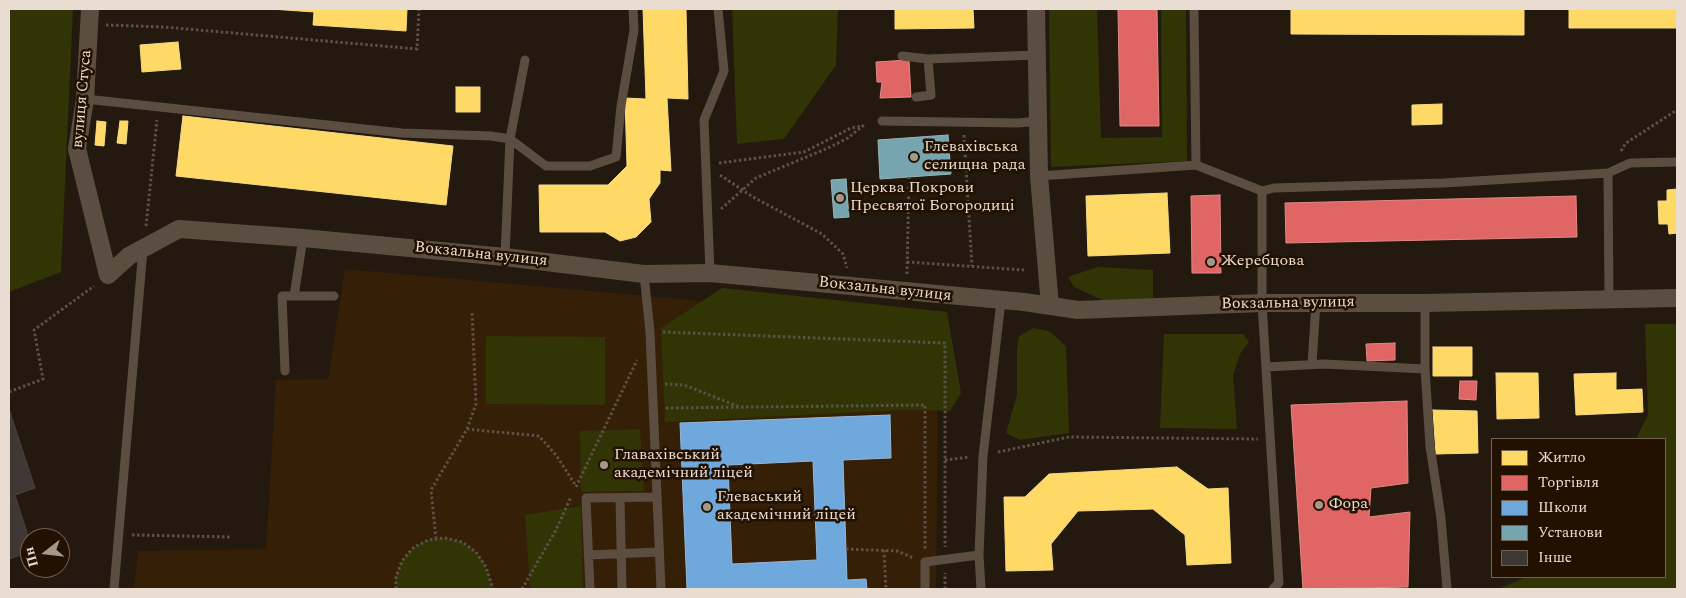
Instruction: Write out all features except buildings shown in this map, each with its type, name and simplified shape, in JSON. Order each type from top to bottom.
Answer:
[{"type":"street","points":[[1036,9],[1039,176],[1050,306]]},
{"type":"street","name":"вулиця Стуса","points":[[89,17],[85,99],[77,149],[108,275]]},
{"type":"street","name":"Вокзальна вулиця","points":[[108,275],[129,256],[179,229],[302,238],[505,257],[644,274],[710,273],[1078,310],[1262,303],[1425,303],[1677,298]]},
{"type":"lane","points":[[85,99],[392,132],[491,136],[510,139],[546,166],[590,166],[616,157],[621,106],[634,30],[633,9]]},
{"type":"lane","points":[[710,273],[704,120],[724,71],[718,9]]},
{"type":"lane","points":[[1194,9],[1196,165]]},
{"type":"lane","points":[[902,56],[928,59],[1037,54]]},
{"type":"lane","points":[[916,97],[931,95],[928,59]]},
{"type":"lane","points":[[505,257],[510,139],[525,60]]},
{"type":"lane","points":[[882,121],[1018,123],[1038,121]]},
{"type":"lane","points":[[1039,176],[1196,165],[1262,191],[1274,188],[1443,183],[1608,173],[1630,163],[1677,162]]},
{"type":"lane","points":[[1608,173],[1609,300]]},
{"type":"lane","points":[[1262,191],[1262,303],[1279,582],[1273,589]]},
{"type":"lane","points":[[294,296],[302,238]]},
{"type":"lane","points":[[114,589],[143,249]]},
{"type":"lane","points":[[644,274],[650,332],[661,589]]},
{"type":"lane","points":[[285,371],[282,296],[334,296]]},
{"type":"lane","points":[[981,589],[979,555],[982,456],[1001,301]]},
{"type":"lane","points":[[1312,364],[1316,303]]},
{"type":"lane","points":[[1425,303],[1425,369],[1430,446],[1441,518],[1447,589]]},
{"type":"lane","points":[[1266,367],[1312,364],[1425,369]]},
{"type":"lane","points":[[590,589],[586,498],[657,497]]},
{"type":"lane","points":[[620,498],[622,589]]},
{"type":"lane","points":[[588,555],[660,552]]},
{"type":"lane","points":[[925,589],[925,562],[979,555]]},
{"type":"path","points":[[89,17],[164,27],[417,49],[419,9]]},
{"type":"path","points":[[143,249],[158,108]]},
{"type":"path","points":[[1608,173],[1626,143],[1677,110]]},
{"type":"path","points":[[706,165],[804,152],[851,128],[882,121]]},
{"type":"path","points":[[963,122],[972,266]]},
{"type":"path","points":[[708,221],[756,178],[828,148],[848,138],[864,125]]},
{"type":"path","points":[[706,165],[743,190],[822,234],[843,254],[852,287]]},
{"type":"path","points":[[906,292],[909,177]]},
{"type":"path","points":[[907,262],[1024,270]]},
{"type":"path","points":[[9,392],[43,379],[34,330],[108,275]]},
{"type":"path","points":[[436,539],[431,490],[467,429],[476,404],[472,311]]},
{"type":"path","points":[[650,332],[946,344],[945,589]]},
{"type":"path","points":[[522,589],[556,530],[637,359]]},
{"type":"path","points":[[652,382],[684,385],[740,407]]},
{"type":"path","points":[[653,408],[925,405],[925,562],[897,551],[846,549]]},
{"type":"path","points":[[467,429],[540,436],[556,455],[577,486]]},
{"type":"path","points":[[945,460],[982,456],[1069,437],[1270,439]]},
{"type":"path","points":[[119,535],[231,537]]},
{"type":"path","points":[[396,589],[396,577],[402,561],[413,548],[428,540],[445,538],[462,542],[476,552],[486,566],[493,589]]},
{"type":"path","points":[[884,550],[886,589]]},
{"type":"shaded area","name":"Главахівський академічний ліцей","points":[[345,269],[949,323],[938,366],[936,589],[134,589],[138,551],[266,549],[276,380],[328,379]]},
{"type":"green space","points":[[9,9],[73,9],[61,272],[9,292]]},
{"type":"green space","points":[[732,9],[838,9],[836,65],[784,139],[737,144]]},
{"type":"green space","points":[[1049,9],[1097,9],[1101,138],[1162,137],[1161,9],[1186,9],[1187,161],[1051,167]]},
{"type":"green space","points":[[1097,267],[1153,270],[1153,300],[1104,301],[1074,287],[1068,277]]},
{"type":"green space","points":[[722,288],[947,312],[961,393],[950,411],[904,410],[665,422],[661,328]]},
{"type":"green space","points":[[1645,324],[1677,324],[1677,589],[1498,589],[1524,578],[1666,578],[1666,438],[1636,438],[1648,415]]},
{"type":"green space","points":[[1033,328],[1049,331],[1066,346],[1069,433],[1020,440],[1006,433],[1017,395],[1017,349],[1019,336]]},
{"type":"green space","points":[[1164,334],[1243,334],[1249,342],[1240,354],[1233,376],[1237,429],[1160,428]]},
{"type":"green space","points":[[486,336],[605,337],[605,405],[486,404]]},
{"type":"green space","points":[[640,429],[644,491],[581,492],[580,431]]},
{"type":"green space","points":[[581,506],[583,589],[530,589],[525,515]]},
{"type":"green space","points":[[445,538],[462,542],[476,552],[486,567],[493,589],[396,589],[396,577],[402,561],[413,548],[428,540]]},
{"type":"place","name":"Глевахівська селищна рада","points":[[914,157]]},
{"type":"place","name":"Церква Покрови Пресвятої Богородиці","points":[[840,198]]},
{"type":"place","name":"Жеребцова","points":[[1211,262]]},
{"type":"place","name":"Главахівський академічний ліцей","points":[[604,465]]},
{"type":"place","name":"Фора","points":[[1319,505]]},
{"type":"place","name":"Глеваський академічний ліцей","points":[[707,507]]}]
